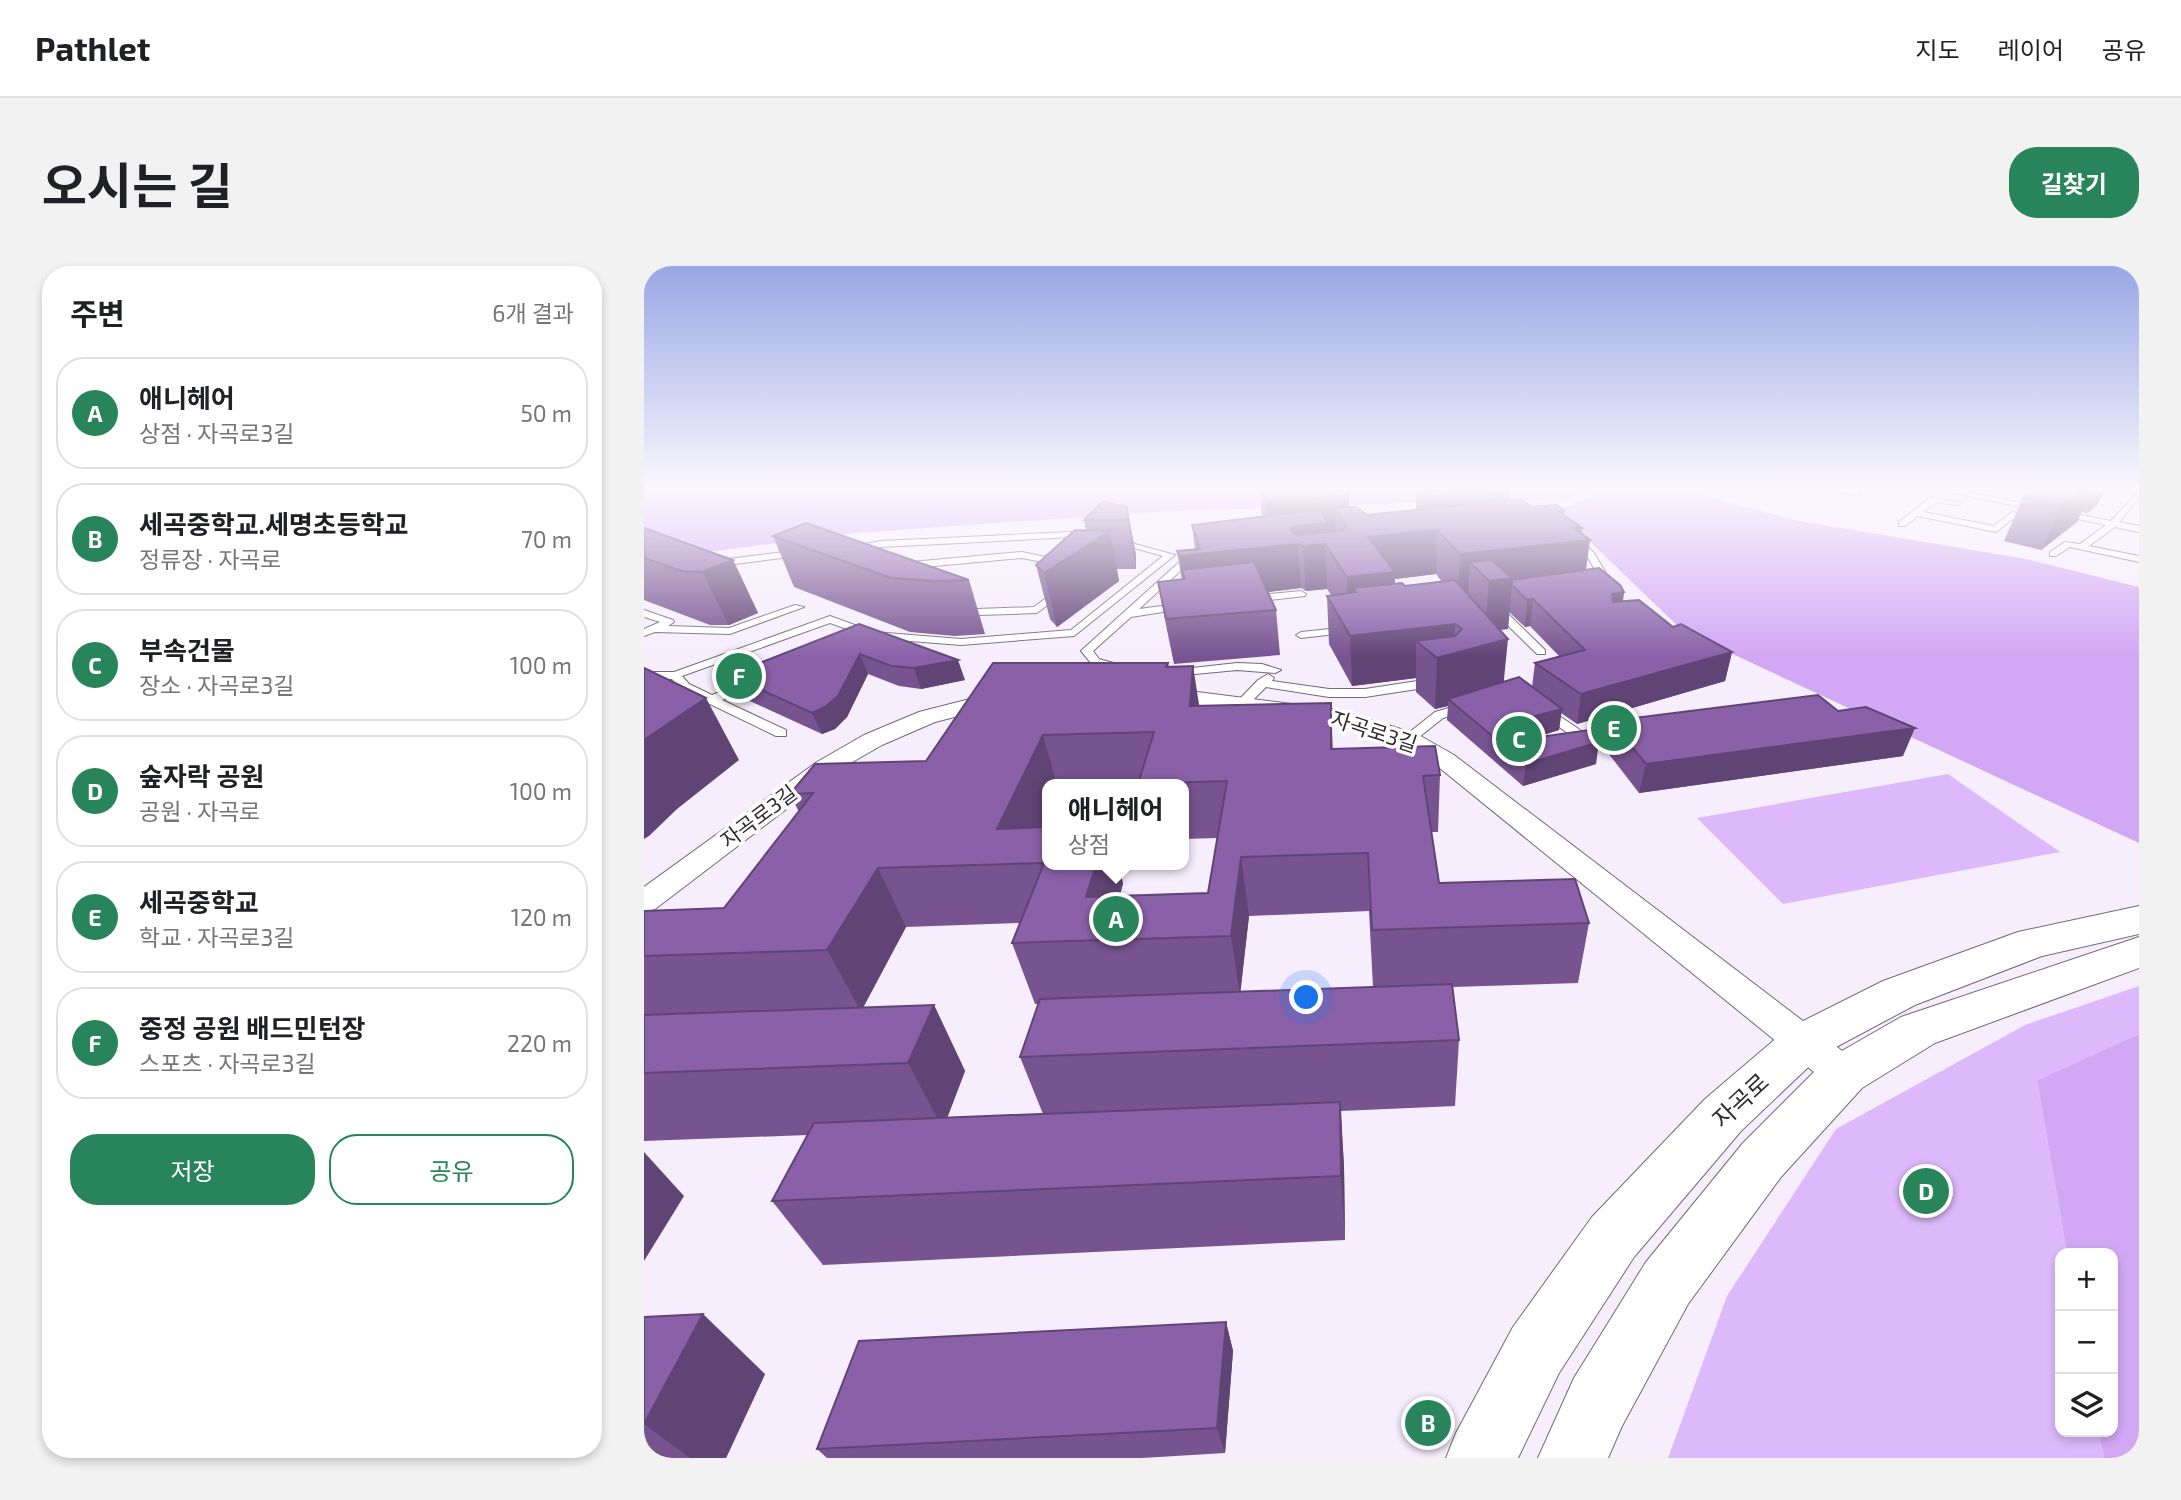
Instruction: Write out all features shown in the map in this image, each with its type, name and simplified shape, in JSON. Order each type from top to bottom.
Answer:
[{"type":"main road","name":"자곡로","points":[[1481,1458],[1536,1350],[1614,1237],[1723,1115],[1824,1058],[1899,993],[2033,943],[2139,920]]},
{"type":"main road","name":"자곡로","points":[[1573,1458],[1598,1402],[1667,1283],[1762,1160],[1824,1058],[1918,1030],[2139,952]]},
{"type":"street","name":"자곡로3길","points":[[1121,685],[1233,713],[1339,717],[1408,739],[1445,760],[1824,1058]]},
{"type":"street","name":"자곡로3길","points":[[644,902],[826,767],[873,740],[927,717],[1022,694]]},
{"type":"lane","points":[[831,550],[867,546]]},
{"type":"lane","points":[[644,676],[675,675],[830,619],[872,635],[961,642],[1074,633],[1170,555],[1134,546]]},
{"type":"lane","points":[[1583,546],[1616,599]]},
{"type":"lane","points":[[2053,554],[2066,546]]},
{"type":"lane","points":[[2076,546],[2139,559]]},
{"type":"lane","points":[[1576,553],[1588,552]]},
{"type":"lane","points":[[705,564],[806,553]]},
{"type":"lane","points":[[867,570],[1022,555],[1076,566],[1083,574]]},
{"type":"lane","points":[[1121,685],[1108,667],[1095,661],[1087,651],[1188,559],[1202,557]]},
{"type":"lane","points":[[911,565],[867,582],[948,613],[1037,611],[1083,574],[1095,574]]},
{"type":"lane","points":[[1131,576],[1143,577]]},
{"type":"lane","points":[[1596,589],[1609,587]]},
{"type":"lane","points":[[1236,601],[1301,594]]},
{"type":"lane","points":[[1478,604],[1504,601]]},
{"type":"lane","points":[[1491,603],[1541,652]]},
{"type":"lane","points":[[1127,614],[1198,605]]},
{"type":"lane","points":[[650,631],[730,631],[799,607]]},
{"type":"lane","points":[[644,612],[669,621],[650,631]]},
{"type":"lane","points":[[1301,635],[1367,628]]},
{"type":"lane","points":[[860,640],[872,635]]},
{"type":"lane","points":[[1158,672],[1250,664],[1275,670],[1233,713]]},
{"type":"lane","points":[[675,675],[685,687],[781,733]]},
{"type":"lane","points":[[714,699],[762,679]]},
{"type":"lane","points":[[1262,683],[1329,693],[1353,693],[1451,680]]},
{"type":"lane","points":[[1531,699],[1592,745]]},
{"type":"lane","points":[[1408,739],[1439,715],[1474,705]]},
{"type":"shaded area","points":[[644,546],[756,546],[644,560]]},
{"type":"shaded area","points":[[1594,546],[1946,546],[2026,559],[2139,587],[2139,843],[1683,631]]},
{"type":"shaded area","points":[[1948,774],[2060,852],[1783,904],[1697,818]]},
{"type":"shaded area","points":[[2139,986],[2139,1034],[2037,1082],[2066,1248],[2055,1248],[2055,1437],[2100,1437],[2104,1458],[1668,1458],[1727,1296],[1836,1129],[2025,1025]]},
{"type":"shaded area","points":[[2139,1034],[2139,1458],[2104,1458],[2100,1437],[2118,1437],[2118,1248],[2066,1248],[2037,1081]]},
{"type":"building","points":[[644,546],[693,546],[733,560],[702,572],[682,571],[644,558]]},
{"type":"building","points":[[800,546],[871,546],[969,580],[891,578]]},
{"type":"building","points":[[1058,546],[1087,546],[1044,573],[1036,565]]},
{"type":"building","points":[[1199,546],[1282,546],[1179,556],[1177,551],[1200,549]]},
{"type":"building","points":[[1326,546],[1375,546],[1395,572],[1347,577]]},
{"type":"building","points":[[1452,546],[1538,546],[1460,554]]},
{"type":"building","points":[[1491,560],[1512,578],[1489,581],[1470,562]]},
{"type":"building","points":[[1254,562],[1276,610],[1166,619],[1158,582],[1185,579],[1182,570]]},
{"type":"building","points":[[1599,568],[1620,585],[1624,592],[1612,594],[1613,602],[1639,600],[1673,627],[1681,624],[1732,652],[1581,694],[1535,663],[1585,650],[1533,599],[1527,600],[1512,585],[1512,580]]},
{"type":"building","points":[[1455,580],[1508,639],[1437,658],[1416,641],[1455,636],[1462,629],[1455,624],[1350,636],[1327,596],[1356,592],[1353,588]]},
{"type":"building","points":[[859,624],[958,660],[914,668],[891,666],[860,654],[838,696],[812,713],[729,675]]},
{"type":"building","points":[[993,663],[1168,663],[1166,667],[1193,666],[1190,706],[1331,703],[1331,749],[1435,746],[1440,775],[1423,776],[1439,883],[1575,879],[1589,923],[1372,930],[1368,853],[1241,857],[1231,936],[1012,943],[1042,868],[1094,870],[1086,897],[1208,893],[1227,781],[1189,782],[1189,779],[1140,779],[1154,732],[1043,735],[997,829],[1042,827],[1042,863],[878,868],[827,950],[644,956],[644,911],[724,908],[813,793],[790,794],[815,764],[926,761]]},
{"type":"building","points":[[644,668],[706,698],[644,740]]},
{"type":"building","points":[[1519,677],[1562,709],[1535,716],[1540,737],[1596,729],[1599,742],[1526,764],[1448,699]]},
{"type":"building","points":[[1818,695],[1838,711],[1866,707],[1915,728],[1646,764],[1610,721]]},
{"type":"building","points":[[1452,984],[1459,1040],[1020,1057],[1040,999]]},
{"type":"building","points":[[934,1005],[908,1063],[644,1073],[644,1015]]},
{"type":"building","points":[[1340,1102],[1341,1176],[772,1201],[814,1123]]},
{"type":"building","points":[[703,1314],[644,1424],[644,1317]]},
{"type":"building","points":[[1226,1322],[1217,1428],[817,1449],[859,1341]]},
{"type":"place","name":"중정 공원 배드민턴장","points":[[739,676]]},
{"type":"place","name":"세곡중학교","points":[[1614,728]]},
{"type":"place","name":"부속건물","points":[[1519,739]]},
{"type":"place","name":"애니헤어","points":[[1116,919]]},
{"type":"place","name":"숲자락 공원","points":[[1926,1191]]},
{"type":"place","name":"세곡중학교.세명초등학교","points":[[1428,1423]]}]
